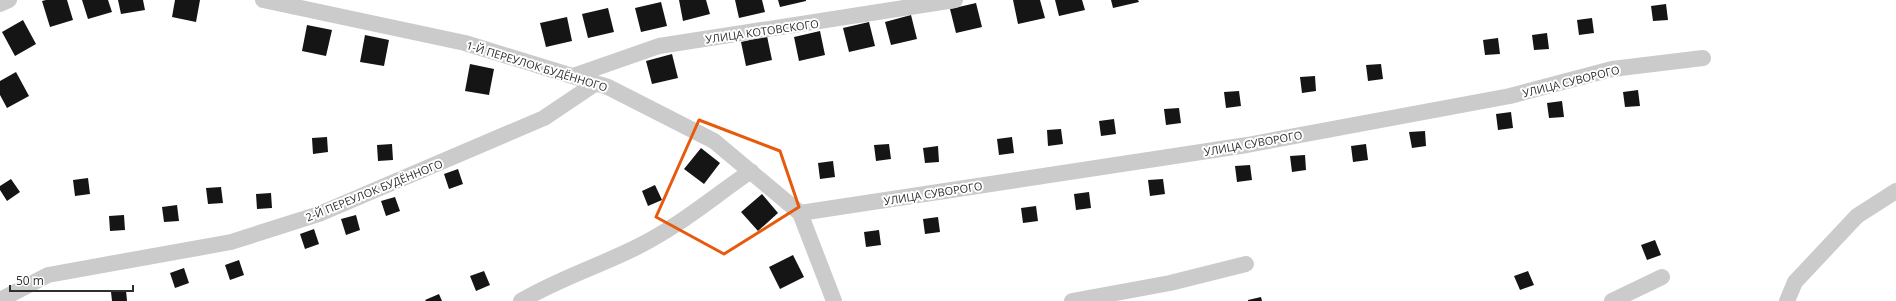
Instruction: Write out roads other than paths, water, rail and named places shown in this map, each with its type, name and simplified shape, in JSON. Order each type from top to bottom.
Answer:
[{"type":"street","points":[[0,4],[9,0]]},
{"type":"street","name":"1-Й ПЕРЕУЛОК БУДЁННОГО","points":[[263,0],[465,43],[608,87],[714,141],[800,213]]},
{"type":"street","name":"УЛИЦА КОТОВСКОГО","points":[[573,76],[659,46],[955,0]]},
{"type":"street","name":"УЛИЦА СУВОРОГО","points":[[800,213],[1247,145],[1510,96],[1612,69],[1703,58]]},
{"type":"street","name":"2-Й ПЕРЕУЛОК БУДЁННОГО","points":[[0,300],[48,275],[231,242],[319,214],[544,118],[596,83]]},
{"type":"street","points":[[521,301],[575,274],[637,247],[671,229],[750,172]]},
{"type":"street","points":[[1787,301],[1795,282],[1857,216],[1896,191]]},
{"type":"street","points":[[800,213],[834,301]]},
{"type":"street","points":[[1072,301],[1170,283],[1246,264]]},
{"type":"street","points":[[1612,301],[1662,277]]}]
